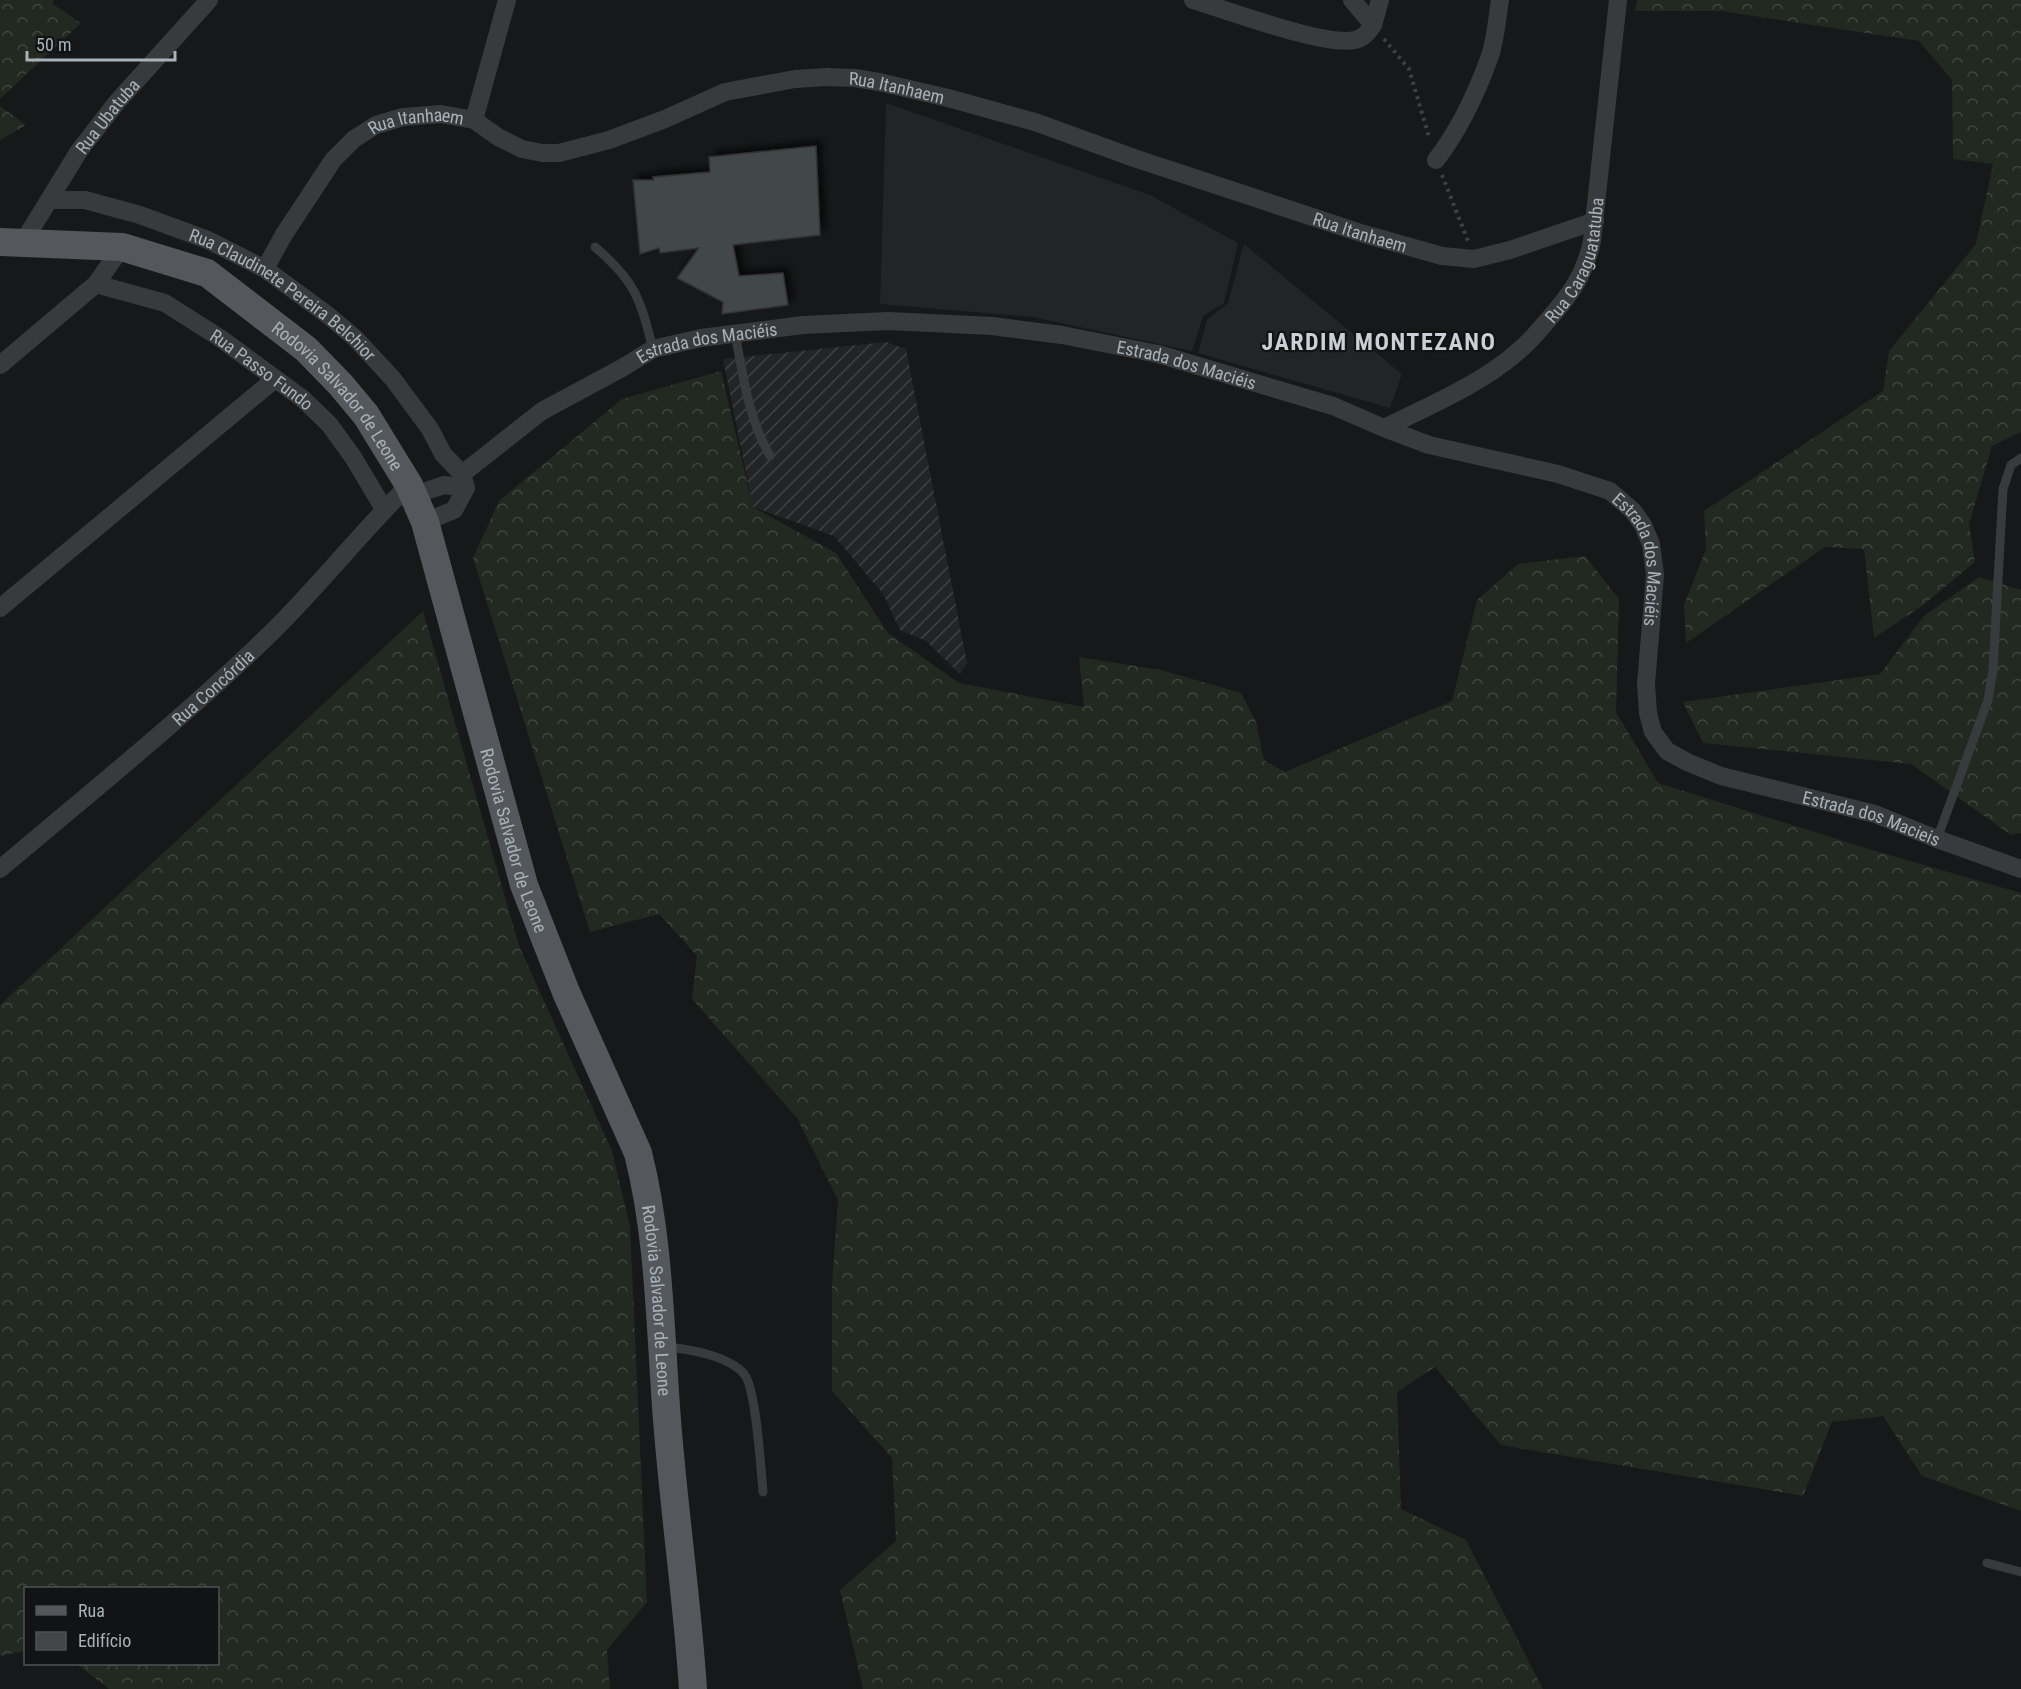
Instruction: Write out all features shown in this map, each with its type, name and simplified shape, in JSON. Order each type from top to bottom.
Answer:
[{"type":"main road","name":"Rodovia Salvador de Leone","points":[[11,243],[122,247],[207,273],[306,349],[341,386],[366,415],[411,490],[425,522],[524,885],[566,992],[638,1153],[652,1222],[658,1277],[671,1470],[693,1689]]},
{"type":"street","name":"Rua Ubatuba","points":[[11,243],[49,200],[79,151],[117,102],[209,0]]},
{"type":"street","points":[[474,120],[507,0]]},
{"type":"street","points":[[1193,0],[1280,27],[1340,40],[1355,40],[1364,36],[1372,25],[1380,0]]},
{"type":"street","points":[[1352,0],[1372,25]]},
{"type":"street","points":[[1436,160],[1463,118],[1490,55],[1500,0]]},
{"type":"street","name":"Rua Caraguatatuba","points":[[1384,428],[1448,397],[1488,374],[1522,348],[1574,289],[1589,256],[1595,221],[1618,0]]},
{"type":"street","name":"Rua Itanhaem","points":[[265,269],[283,236],[333,160],[354,139],[376,125],[404,117],[441,114],[474,120],[498,137],[522,149],[542,153],[559,153],[621,136],[725,92],[795,79],[855,78],[920,91],[1035,122],[1134,158],[1364,234],[1442,256],[1474,259],[1510,250],[1595,221]]},
{"type":"street","name":"Rua Claudinete Pereira Belchior","points":[[49,200],[85,200],[140,215],[208,240],[265,269],[355,338],[393,380],[430,429],[443,454],[464,481]]},
{"type":"street","points":[[0,365],[96,284],[122,247]]},
{"type":"street","name":"Rua Passo Fundo","points":[[96,284],[165,303],[220,338],[303,399],[328,424],[353,457],[384,509]]},
{"type":"street","name":"Estrada dos Maciéis","points":[[425,522],[454,510],[464,481],[542,411],[653,349],[735,333],[803,325],[888,321],[992,326],[1062,335],[1158,354],[1333,406],[1429,445],[1558,474],[1610,491],[1634,511],[1651,544],[1654,559],[1654,603],[1646,684],[1648,713],[1653,732],[1667,751],[1721,776]]},
{"type":"street","points":[[0,608],[275,380]]},
{"type":"street","points":[[411,490],[464,481]]},
{"type":"street","name":"Rua Concórdia","points":[[0,869],[213,688],[312,591],[384,509],[411,490]]},
{"type":"street","name":"Estrada dos Macieis","points":[[1721,776],[1875,814],[1936,839],[2021,869]]},
{"type":"lane","points":[[595,247],[632,285],[646,321],[653,349]]},
{"type":"lane","points":[[735,333],[749,404],[770,456]]},
{"type":"lane","points":[[1936,839],[1988,700],[1993,670],[2003,489],[2012,465],[2021,458]]},
{"type":"lane","points":[[661,1346],[694,1350],[724,1361],[744,1374],[752,1393],[763,1492]]},
{"type":"lane","points":[[1987,1563],[2021,1572]]},
{"type":"shaded area","points":[[886,103],[1150,195],[1238,243],[1224,303],[1203,316],[1192,351],[1033,317],[880,304]]},
{"type":"shaded area","points":[[1244,244],[1402,374],[1390,408],[1198,353],[1207,320],[1228,303]]},
{"type":"shaded area","points":[[886,342],[906,349],[967,663],[960,674],[926,641],[900,630],[883,594],[834,536],[753,507],[723,359]]},
{"type":"green space","points":[[0,0],[53,0],[53,4],[81,23],[0,99]]},
{"type":"green space","points":[[1637,0],[2021,0],[2021,432],[1992,446],[1969,524],[1975,562],[1922,606],[1874,638],[1864,549],[1825,547],[1686,643],[1684,605],[1706,549],[1704,511],[1883,391],[1889,351],[1976,244],[1993,164],[1953,159],[1952,80],[1919,41],[1721,11],[1635,11]]},
{"type":"green space","points":[[0,106],[26,125],[0,140]]},
{"type":"green space","points":[[721,371],[753,507],[836,553],[888,633],[959,683],[1084,707],[1079,657],[1161,670],[1241,693],[1256,722],[1264,760],[1285,772],[1452,701],[1477,600],[1518,564],[1585,556],[1619,599],[1616,712],[1658,783],[1872,850],[2021,893],[2021,1511],[1922,1476],[1883,1416],[1832,1422],[1803,1496],[1501,1445],[1435,1367],[1397,1392],[1401,1509],[1466,1540],[1543,1689],[863,1689],[840,1590],[896,1541],[892,1458],[832,1391],[832,1285],[838,1200],[797,1118],[692,999],[697,956],[659,914],[590,932],[473,558],[499,501],[622,399]]},
{"type":"green space","points":[[1979,577],[2021,590],[2021,833],[2011,835],[1911,764],[1703,743],[1683,702],[1880,674],[1924,616]]},
{"type":"green space","points":[[423,611],[519,946],[612,1151],[630,1226],[647,1602],[607,1650],[610,1689],[109,1689],[78,1665],[219,1665],[219,1587],[24,1587],[24,1651],[0,1656],[0,1005]]},
{"type":"building","points":[[816,146],[820,235],[733,245],[739,276],[783,273],[788,305],[722,314],[723,302],[677,278],[699,248],[660,253],[659,248],[640,254],[633,180],[654,180],[653,177],[710,172],[709,157]]},
{"type":"district","name":"JARDIM MONTEZANO","points":[[1379,342]]}]
